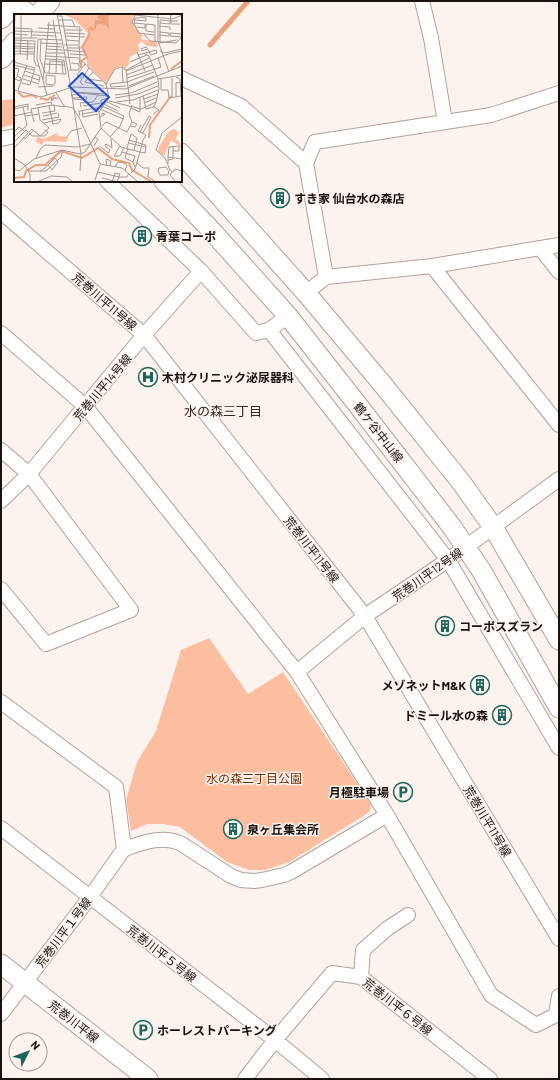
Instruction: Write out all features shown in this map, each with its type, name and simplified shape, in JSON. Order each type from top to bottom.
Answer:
[{"type":"street","points":[[39,14],[50,1]]},
{"type":"street","points":[[422,1],[431,38],[445,122]]},
{"type":"street","points":[[1,19],[13,2],[29,14]]},
{"type":"street","points":[[1,59],[11,41]]},
{"type":"street","points":[[182,78],[241,106],[306,163]]},
{"type":"street","points":[[326,277],[306,163],[315,142],[491,115],[559,93]]},
{"type":"street","points":[[1,139],[14,136]]},
{"type":"street","points":[[182,154],[306,293],[384,386],[461,482],[493,527],[559,640]]},
{"type":"street","points":[[108,182],[201,271],[256,333],[269,330],[288,316]]},
{"type":"street","name":"鶴ケ谷中山線","points":[[165,182],[211,230],[288,316],[443,514],[481,570],[559,708]]},
{"type":"street","name":"荒巻川平11号線","points":[[1,212],[144,335],[365,616],[559,939]]},
{"type":"street","points":[[306,293],[326,277],[432,266],[559,245]]},
{"type":"street","points":[[540,248],[559,272]]},
{"type":"street","points":[[432,266],[559,425]]},
{"type":"street","name":"荒巻川平14号線","points":[[1,501],[29,474],[144,335],[201,271]]},
{"type":"street","points":[[269,330],[448,560],[559,748]]},
{"type":"street","points":[[1,333],[85,406],[297,672],[387,815],[490,995],[536,1025],[556,1015],[559,996]]},
{"type":"street","points":[[1,450],[29,474],[131,610],[46,644],[1,589]]},
{"type":"street","name":"荒巻川平12号線","points":[[297,672],[365,616],[448,560],[559,479]]},
{"type":"street","points":[[1,702],[116,787],[124,849],[156,840],[173,840],[231,876],[241,880],[262,880],[291,872],[387,815]]},
{"type":"street","name":"荒巻川平５号線","points":[[1,828],[275,1040],[322,1079]]},
{"type":"street","name":"荒巻川平１号線","points":[[1,1014],[90,897],[124,849]]},
{"type":"street","points":[[361,977],[363,950],[388,928],[408,915]]},
{"type":"street","name":"荒巻川平線","points":[[1,964],[148,1079]]},
{"type":"street","name":"荒巻川平６号線","points":[[245,1079],[275,1040],[332,973],[361,977],[490,1079]]},
{"type":"green space","points":[[14,99],[14,124],[1,128],[1,103],[3,100]]},
{"type":"green space","name":"水の森三丁目公園","points":[[209,638],[248,694],[283,672],[371,804],[370,811],[365,815],[289,862],[265,870],[249,870],[227,862],[180,827],[163,824],[147,824],[131,831],[126,800],[137,762],[156,731],[181,650]]},
{"type":"waterway","points":[[210,45],[248,1]]},
{"type":"place","name":"すき家 仙台水の森店","points":[[280,198]]},
{"type":"place","name":"青葉コーポ","points":[[142,236]]},
{"type":"place","name":"木村クリニック泌尿器科","points":[[148,377]]},
{"type":"place","name":"コーポスズラン","points":[[445,626]]},
{"type":"place","name":"メゾネットM&K","points":[[480,685]]},
{"type":"place","name":"ドミール水の森","points":[[502,715]]},
{"type":"place","name":"月極駐車場","points":[[403,792]]},
{"type":"place","name":"泉ヶ丘集会所","points":[[233,829]]},
{"type":"place","name":"ホーレストパーキング","points":[[143,1030]]},
{"type":"district","name":"水の森三丁目","points":[[223,411]]}]
